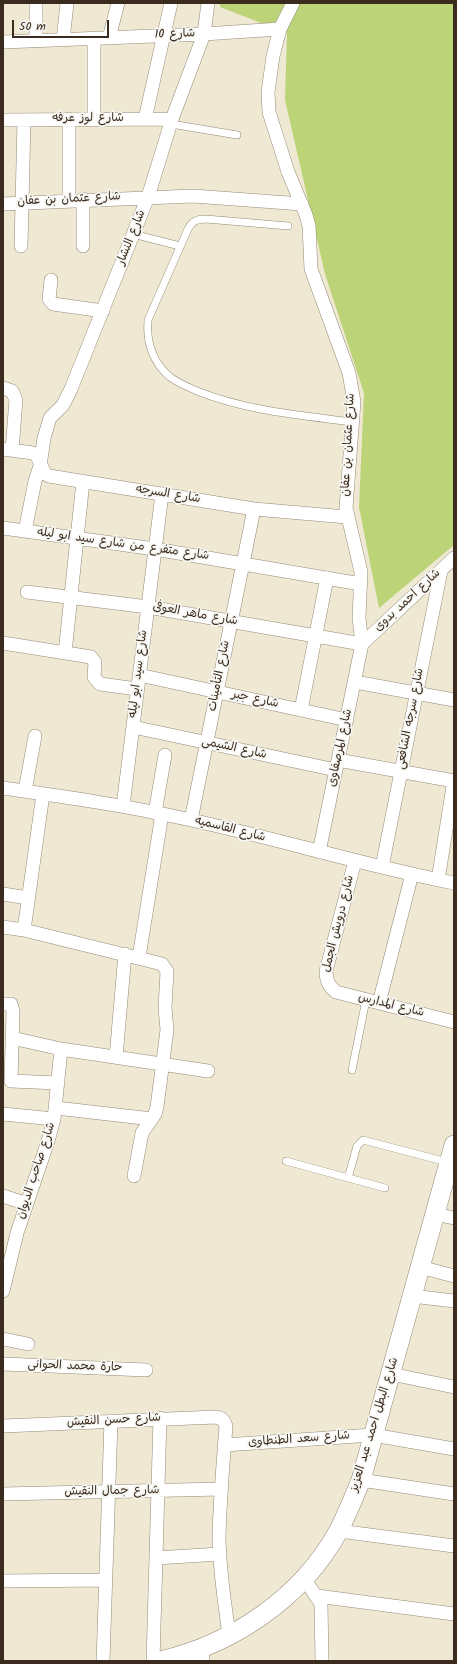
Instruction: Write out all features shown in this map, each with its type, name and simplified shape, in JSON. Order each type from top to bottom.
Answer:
[{"type":"main road","name":"شارع البطل احمد عبد العزيز","points":[[160,1661],[203,1655],[229,1636],[256,1620],[281,1600],[304,1578],[338,1531],[361,1480],[435,1214],[449,1173],[454,1144]]},
{"type":"street","points":[[36,3],[36,41]]},
{"type":"street","points":[[63,40],[67,3]]},
{"type":"street","points":[[109,38],[118,3]]},
{"type":"street","points":[[145,119],[171,3]]},
{"type":"street","name":"شارع النشار","points":[[25,531],[35,481],[40,466],[44,438],[50,418],[63,405],[103,311],[148,197],[172,121],[204,34],[208,3]]},
{"type":"street","name":"شارع عثمان بن عفان","points":[[293,3],[280,29],[269,75],[268,92],[270,112],[288,172],[302,204],[309,226],[311,269],[349,373],[354,402],[346,495],[347,517],[359,558],[361,572],[359,618],[362,644]]},
{"type":"street","name":"شارع 10","points":[[3,42],[164,36],[280,29]]},
{"type":"street","points":[[94,39],[94,119]]},
{"type":"street","name":"شارع لوز عرفه","points":[[3,120],[145,119],[172,121]]},
{"type":"street","points":[[21,246],[24,120]]},
{"type":"street","points":[[69,120],[69,200]]},
{"type":"street","name":"شارع عثمان بن عفان","points":[[3,204],[69,200],[193,196],[302,204]]},
{"type":"street","points":[[82,246],[83,200]]},
{"type":"street","points":[[51,280],[49,299],[53,304],[103,311]]},
{"type":"street","points":[[3,388],[12,391],[16,400],[7,450]]},
{"type":"street","name":"شارع السرجه","points":[[7,450],[33,453],[37,456],[40,466],[45,474],[49,476],[254,509],[347,517]]},
{"type":"street","points":[[65,653],[83,481]]},
{"type":"street","name":"شارع سيد ابو ليله","points":[[123,806],[162,494]]},
{"type":"street","name":"شارع التأمينات","points":[[191,820],[254,509]]},
{"type":"street","name":"شارع متفرع من شارع سيد ابو ليله","points":[[3,528],[243,563],[360,584]]},
{"type":"street","name":"شارع احمد بدوى","points":[[362,644],[454,558]]},
{"type":"street","name":"شارع سرجه الشافعى","points":[[382,867],[441,571]]},
{"type":"street","points":[[301,710],[327,578]]},
{"type":"street","name":"شارع ماهر العوفى","points":[[27,592],[148,607],[362,644]]},
{"type":"street","points":[[3,642],[91,657],[95,662],[94,678],[100,684],[137,689]]},
{"type":"street","name":"شارع المرصفاوى","points":[[320,852],[362,644]]},
{"type":"street","name":"شارع جبر","points":[[139,675],[347,720]]},
{"type":"street","points":[[355,682],[454,700]]},
{"type":"street","name":"شارع الشيمى","points":[[133,727],[207,743],[337,765],[401,771],[454,780]]},
{"type":"street","points":[[25,791],[35,736]]},
{"type":"street","points":[[139,957],[159,814],[165,755]]},
{"type":"street","points":[[438,880],[454,780]]},
{"type":"street","name":"شارع القاسميه","points":[[3,788],[123,806],[191,820],[355,861],[454,883]]},
{"type":"street","points":[[24,930],[43,794]]},
{"type":"street","name":"شارع درويش الجمل","points":[[330,987],[326,980],[326,971],[355,861]]},
{"type":"street","points":[[372,1001],[412,874]]},
{"type":"street","points":[[3,894],[28,898]]},
{"type":"street","points":[[3,927],[24,930],[139,957],[162,964],[166,967],[165,1008],[167,1030],[157,1107],[155,1114],[142,1133],[134,1176]]},
{"type":"street","points":[[116,1057],[125,954]]},
{"type":"street","name":"شارع المدارس","points":[[330,987],[336,992],[454,1022]]},
{"type":"street","points":[[3,1004],[10,1004],[12,1006],[11,1081],[58,1083]]},
{"type":"street","points":[[12,1038],[61,1049],[208,1071]]},
{"type":"street","name":"شارع صاحب الديوان","points":[[3,1291],[17,1233],[55,1113],[61,1049]]},
{"type":"street","points":[[3,1114],[55,1113],[152,1119]]},
{"type":"street","points":[[3,1196],[27,1204]]},
{"type":"street","points":[[435,1214],[454,1218]]},
{"type":"street","points":[[420,1268],[454,1276]]},
{"type":"street","points":[[412,1296],[454,1302]]},
{"type":"street","points":[[3,1339],[28,1344]]},
{"type":"street","name":"حارة محمد الحوانى","points":[[3,1364],[146,1370]]},
{"type":"street","points":[[391,1374],[454,1387]]},
{"type":"street","name":"شارع حسن النقيش","points":[[3,1426],[160,1418],[216,1417],[220,1418],[226,1426],[224,1445]]},
{"type":"street","points":[[153,1661],[160,1418]]},
{"type":"street","points":[[102,1661],[111,1421]]},
{"type":"street","name":"شارع سعد الطنطاوى","points":[[224,1445],[373,1435],[454,1449]]},
{"type":"street","points":[[224,1445],[221,1489],[220,1554],[229,1636]]},
{"type":"street","points":[[361,1480],[454,1494]]},
{"type":"street","name":"شارع جمال النقيش","points":[[3,1494],[221,1489]]},
{"type":"street","points":[[338,1531],[454,1546]]},
{"type":"street","points":[[156,1558],[220,1554]]},
{"type":"street","points":[[304,1578],[321,1604],[322,1661]]},
{"type":"street","points":[[3,1581],[105,1580]]},
{"type":"street","points":[[317,1596],[454,1614]]},
{"type":"lane","points":[[172,121],[237,135]]},
{"type":"lane","points":[[288,226],[201,219],[193,222],[190,225],[180,246],[148,320],[148,338],[150,348],[164,371],[179,383],[208,395],[239,405],[272,412],[352,422]]},
{"type":"lane","points":[[133,234],[180,246]]},
{"type":"lane","points":[[352,1070],[372,1001]]},
{"type":"lane","points":[[348,1178],[357,1146],[363,1140],[449,1173]]},
{"type":"lane","points":[[286,1161],[385,1188]]},
{"type":"green space","points":[[220,3],[454,3],[454,545],[379,608],[359,507],[364,393],[325,274],[285,100],[287,33],[220,7]]}]
